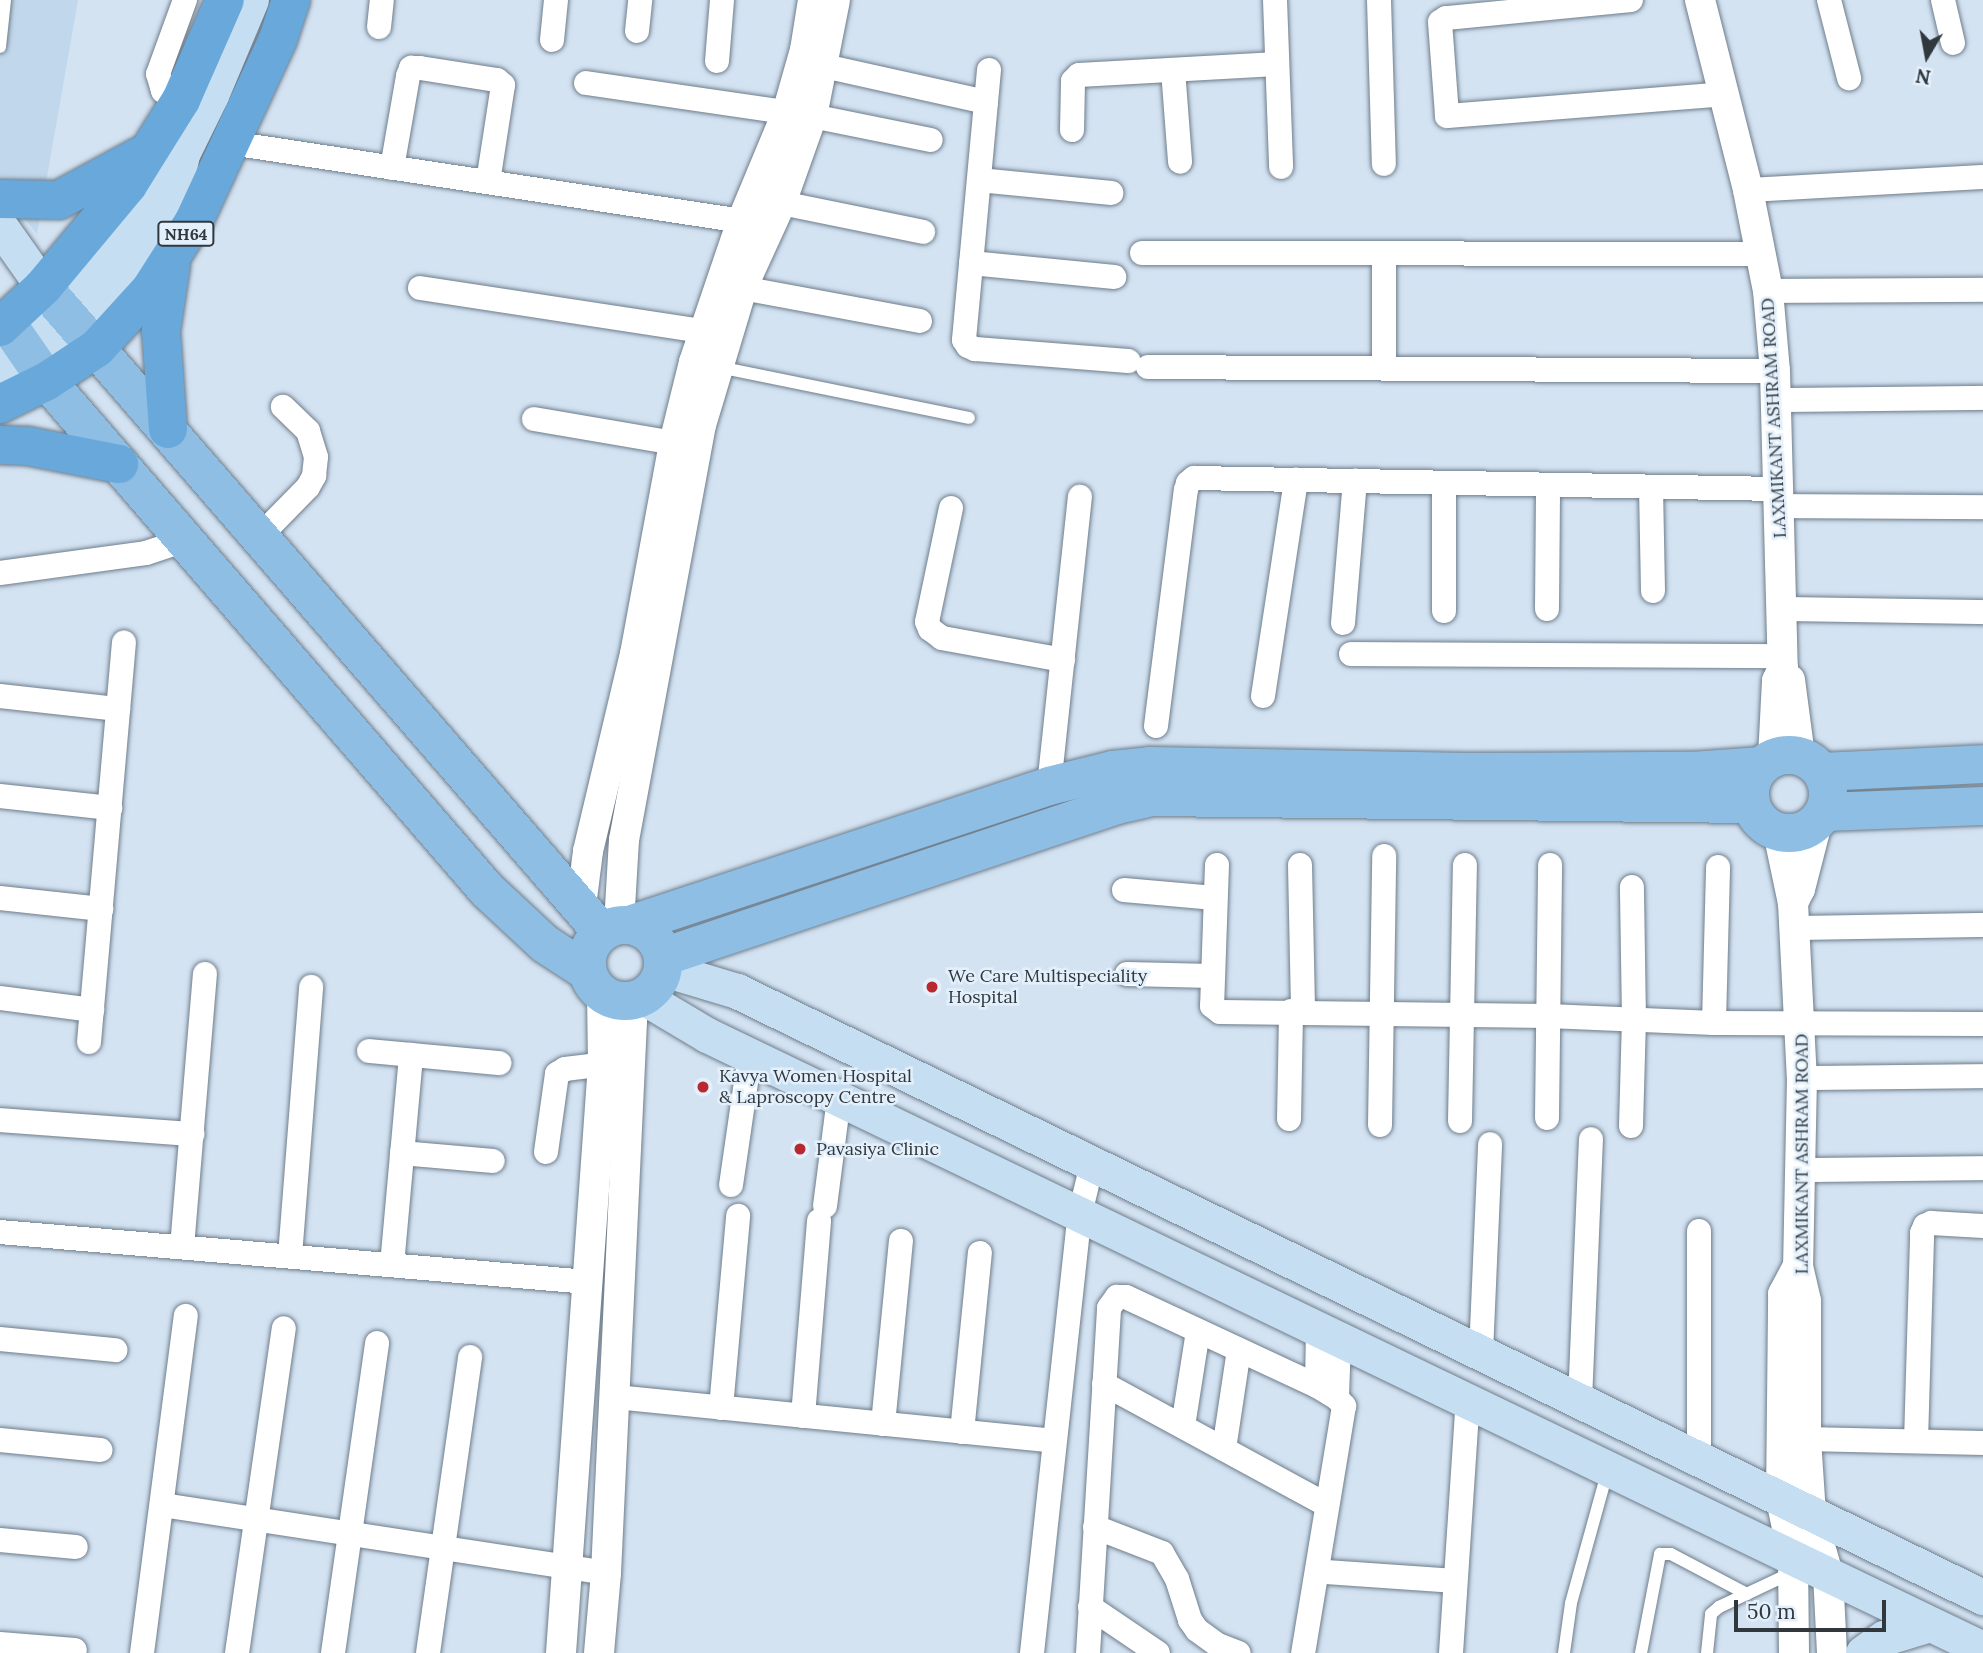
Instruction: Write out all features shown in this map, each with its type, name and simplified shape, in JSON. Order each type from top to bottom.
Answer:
[{"type":"highway","name":"NH64","points":[[13,355],[70,317],[128,185],[166,152],[181,100],[225,0]]},
{"type":"highway","name":"NH64","points":[[13,355],[70,317],[150,290],[194,221],[278,39],[290,0]]},
{"type":"highway","points":[[0,199],[41,202],[71,196],[166,152]]},
{"type":"highway","points":[[168,429],[162,331],[174,253]]},
{"type":"highway","points":[[0,445],[28,446],[119,464]]},
{"type":"main road","points":[[70,317],[141,245],[175,187],[166,152],[211,95],[251,0]]},
{"type":"main road","points":[[0,226],[70,317],[261,535],[608,922],[653,936],[632,981]]},
{"type":"main road","points":[[13,355],[119,464],[487,890],[545,944],[632,981],[737,990],[1983,1597]]},
{"type":"main road","points":[[1789,763],[1829,799],[1821,817],[1805,831],[1778,832],[1756,816],[1751,804],[1750,790],[1789,763]]},
{"type":"main road","points":[[1983,764],[1789,763],[1692,771],[1467,772],[1150,766],[1113,770],[1049,786],[608,922],[589,950],[632,981],[750,1055],[1609,1468],[1793,1564],[1828,1574],[1944,1637],[1983,1649]]},
{"type":"main road","points":[[632,981],[1117,805],[1153,797],[1751,804]]},
{"type":"main road","points":[[1821,817],[1983,806]]},
{"type":"main road","points":[[1863,1653],[1884,1638],[1944,1637]]},
{"type":"street","points":[[181,100],[163,91],[158,74],[185,0]]},
{"type":"street","points":[[379,27],[382,0]]},
{"type":"street","points":[[552,40],[556,0]]},
{"type":"street","points":[[638,31],[640,0]]},
{"type":"street","points":[[716,61],[722,0]]},
{"type":"street","points":[[608,922],[624,839],[685,445],[717,366],[715,333],[742,288],[780,203],[799,114],[813,0]]},
{"type":"street","points":[[608,922],[588,851],[685,445],[742,221],[824,66],[835,0]]},
{"type":"street","points":[[1275,0],[1281,167]]},
{"type":"street","points":[[1379,0],[1384,164]]},
{"type":"street","points":[[1632,0],[1446,18],[1440,22],[1447,116],[1724,94]]},
{"type":"street","name":"LAXMIKANT ASHRAM ROAD","points":[[1700,0],[1748,190],[1768,291],[1775,385],[1782,609],[1783,662],[1777,681],[1789,763]]},
{"type":"street","points":[[1829,0],[1849,78]]},
{"type":"street","points":[[1942,0],[1953,43]]},
{"type":"street","points":[[1072,130],[1075,77],[1277,64]]},
{"type":"street","points":[[824,66],[986,102]]},
{"type":"street","points":[[392,168],[408,76],[411,68],[420,68],[497,80],[503,85],[488,182]]},
{"type":"street","points":[[989,70],[964,340],[968,346],[1138,364],[1384,368],[1775,385],[1983,398]]},
{"type":"street","points":[[1173,70],[1180,162]]},
{"type":"street","points":[[586,83],[799,114],[931,140]]},
{"type":"street","points":[[231,143],[742,221]]},
{"type":"street","points":[[1748,190],[1983,177]]},
{"type":"street","points":[[979,180],[1111,193]]},
{"type":"street","points":[[780,203],[923,232]]},
{"type":"street","points":[[1142,253],[1762,254]]},
{"type":"street","points":[[1384,254],[1384,368]]},
{"type":"street","points":[[971,263],[1114,277]]},
{"type":"street","points":[[420,288],[715,333]]},
{"type":"street","points":[[742,288],[920,321]]},
{"type":"street","points":[[1768,291],[1983,290]]},
{"type":"street","points":[[261,535],[308,487],[314,476],[316,457],[308,431],[283,407]]},
{"type":"street","points":[[534,419],[685,445]]},
{"type":"street","points":[[1156,726],[1188,482],[1194,478],[1651,487],[1778,498],[1983,508]]},
{"type":"street","points":[[1263,696],[1296,480]]},
{"type":"street","points":[[1343,624],[1355,481]]},
{"type":"street","points":[[1444,483],[1444,611]]},
{"type":"street","points":[[1547,609],[1548,485]]},
{"type":"street","points":[[1651,487],[1653,591]]},
{"type":"street","points":[[1049,786],[1080,497]]},
{"type":"street","points":[[951,508],[928,622],[930,629],[942,638],[1063,660]]},
{"type":"street","points":[[0,573],[134,555],[185,540]]},
{"type":"street","points":[[1782,609],[1983,612]]},
{"type":"street","points":[[89,1042],[124,643]]},
{"type":"street","points":[[1351,654],[1783,662]]},
{"type":"street","points":[[0,696],[118,709]]},
{"type":"street","points":[[0,796],[110,808]]},
{"type":"street","name":"LAXMIKANT ASHRAM ROAD","points":[[1821,817],[1794,915],[1802,1077],[1798,1266],[1806,1301],[1806,1439],[1796,1506],[1828,1574],[1832,1653]]},
{"type":"street","points":[[1778,832],[1794,915],[1983,925]]},
{"type":"street","points":[[1380,1125],[1384,856]]},
{"type":"street","points":[[1217,865],[1212,1006],[1215,1010],[1548,1016],[1714,1023],[1983,1024]]},
{"type":"street","points":[[1289,1119],[1297,1012],[1300,865]]},
{"type":"street","points":[[1460,1121],[1465,865]]},
{"type":"street","points":[[1547,1118],[1550,865]]},
{"type":"street","points":[[1714,1023],[1718,867]]},
{"type":"street","points":[[1631,1126],[1634,1020],[1632,887]]},
{"type":"street","points":[[1124,890],[1215,898]]},
{"type":"street","points":[[0,898],[101,909]]},
{"type":"street","points":[[182,1247],[205,974]]},
{"type":"street","points":[[1127,974],[1213,976]]},
{"type":"street","points":[[561,1653],[603,1064],[632,981]]},
{"type":"street","points":[[599,1653],[615,1397],[632,981]]},
{"type":"street","points":[[290,1256],[311,987]]},
{"type":"street","points":[[0,998],[92,1010]]},
{"type":"street","points":[[369,1051],[499,1063]]},
{"type":"street","points":[[392,1265],[411,1055]]},
{"type":"street","points":[[731,1185],[750,1055]]},
{"type":"street","points":[[546,1152],[557,1074],[565,1069],[603,1064]]},
{"type":"street","points":[[1802,1077],[1983,1076]]},
{"type":"street","points":[[803,1416],[822,1214],[839,1098]]},
{"type":"street","points":[[0,1120],[192,1134]]},
{"type":"street","points":[[1580,1402],[1591,1139]]},
{"type":"street","points":[[1481,1353],[1490,1144]]},
{"type":"street","points":[[402,1153],[493,1161]]},
{"type":"street","points":[[1032,1653],[1053,1441],[1080,1214],[1092,1164]]},
{"type":"street","points":[[1802,1170],[1983,1168]]},
{"type":"street","points":[[721,1408],[738,1216]]},
{"type":"street","points":[[1916,1441],[1922,1233],[1925,1226],[1931,1223],[1983,1226]]},
{"type":"street","points":[[1699,1231],[1699,1459]]},
{"type":"street","points":[[0,1232],[588,1282]]},
{"type":"street","points":[[883,1424],[901,1241]]},
{"type":"street","points":[[962,1432],[980,1253]]},
{"type":"street","points":[[1794,1653],[1793,1564],[1796,1506],[1783,1294],[1798,1266]]},
{"type":"street","points":[[1088,1653],[1109,1308],[1117,1297],[1126,1297],[1327,1392],[1345,1412],[1326,1505],[1303,1653]]},
{"type":"street","points":[[142,1653],[186,1316]]},
{"type":"street","points":[[237,1653],[284,1328]]},
{"type":"street","points":[[1183,1426],[1199,1331]]},
{"type":"street","points":[[1327,1392],[1328,1333]]},
{"type":"street","points":[[0,1339],[115,1350]]},
{"type":"street","points":[[333,1653],[377,1343]]},
{"type":"street","points":[[1224,1449],[1239,1350]]},
{"type":"street","points":[[428,1653],[470,1357]]},
{"type":"street","points":[[1104,1384],[1326,1505]]},
{"type":"street","points":[[615,1397],[1053,1441]]},
{"type":"street","points":[[1451,1653],[1468,1400]]},
{"type":"street","points":[[1806,1439],[1983,1443]]},
{"type":"street","points":[[0,1440],[101,1450]]},
{"type":"street","points":[[162,1505],[606,1573]]},
{"type":"street","points":[[1096,1527],[1162,1553],[1177,1579],[1190,1620],[1197,1630],[1218,1645],[1239,1653]]},
{"type":"street","points":[[0,1540],[76,1547]]},
{"type":"street","points":[[1327,1572],[1455,1581]]},
{"type":"street","points":[[1090,1606],[1158,1653]]},
{"type":"street","points":[[0,1644],[75,1650]]},
{"type":"lane","points":[[0,47],[5,0]]},
{"type":"lane","points":[[717,366],[969,418]]},
{"type":"lane","points":[[1564,1653],[1571,1603],[1609,1468]]},
{"type":"lane","points":[[1641,1653],[1660,1554],[1671,1554],[1747,1594]]},
{"type":"lane","points":[[1707,1653],[1711,1615],[1719,1606],[1747,1594],[1793,1564]]},
{"type":"shaded area","points":[[0,0],[78,0],[37,234],[0,187]]},
{"type":"place","name":"We Care Multispeciality Hospital","points":[[932,987]]},
{"type":"place","name":"Kavya Women Hospital & Laproscopy Centre","points":[[703,1087]]},
{"type":"place","name":"Pavasiya Clinic","points":[[800,1149]]}]
